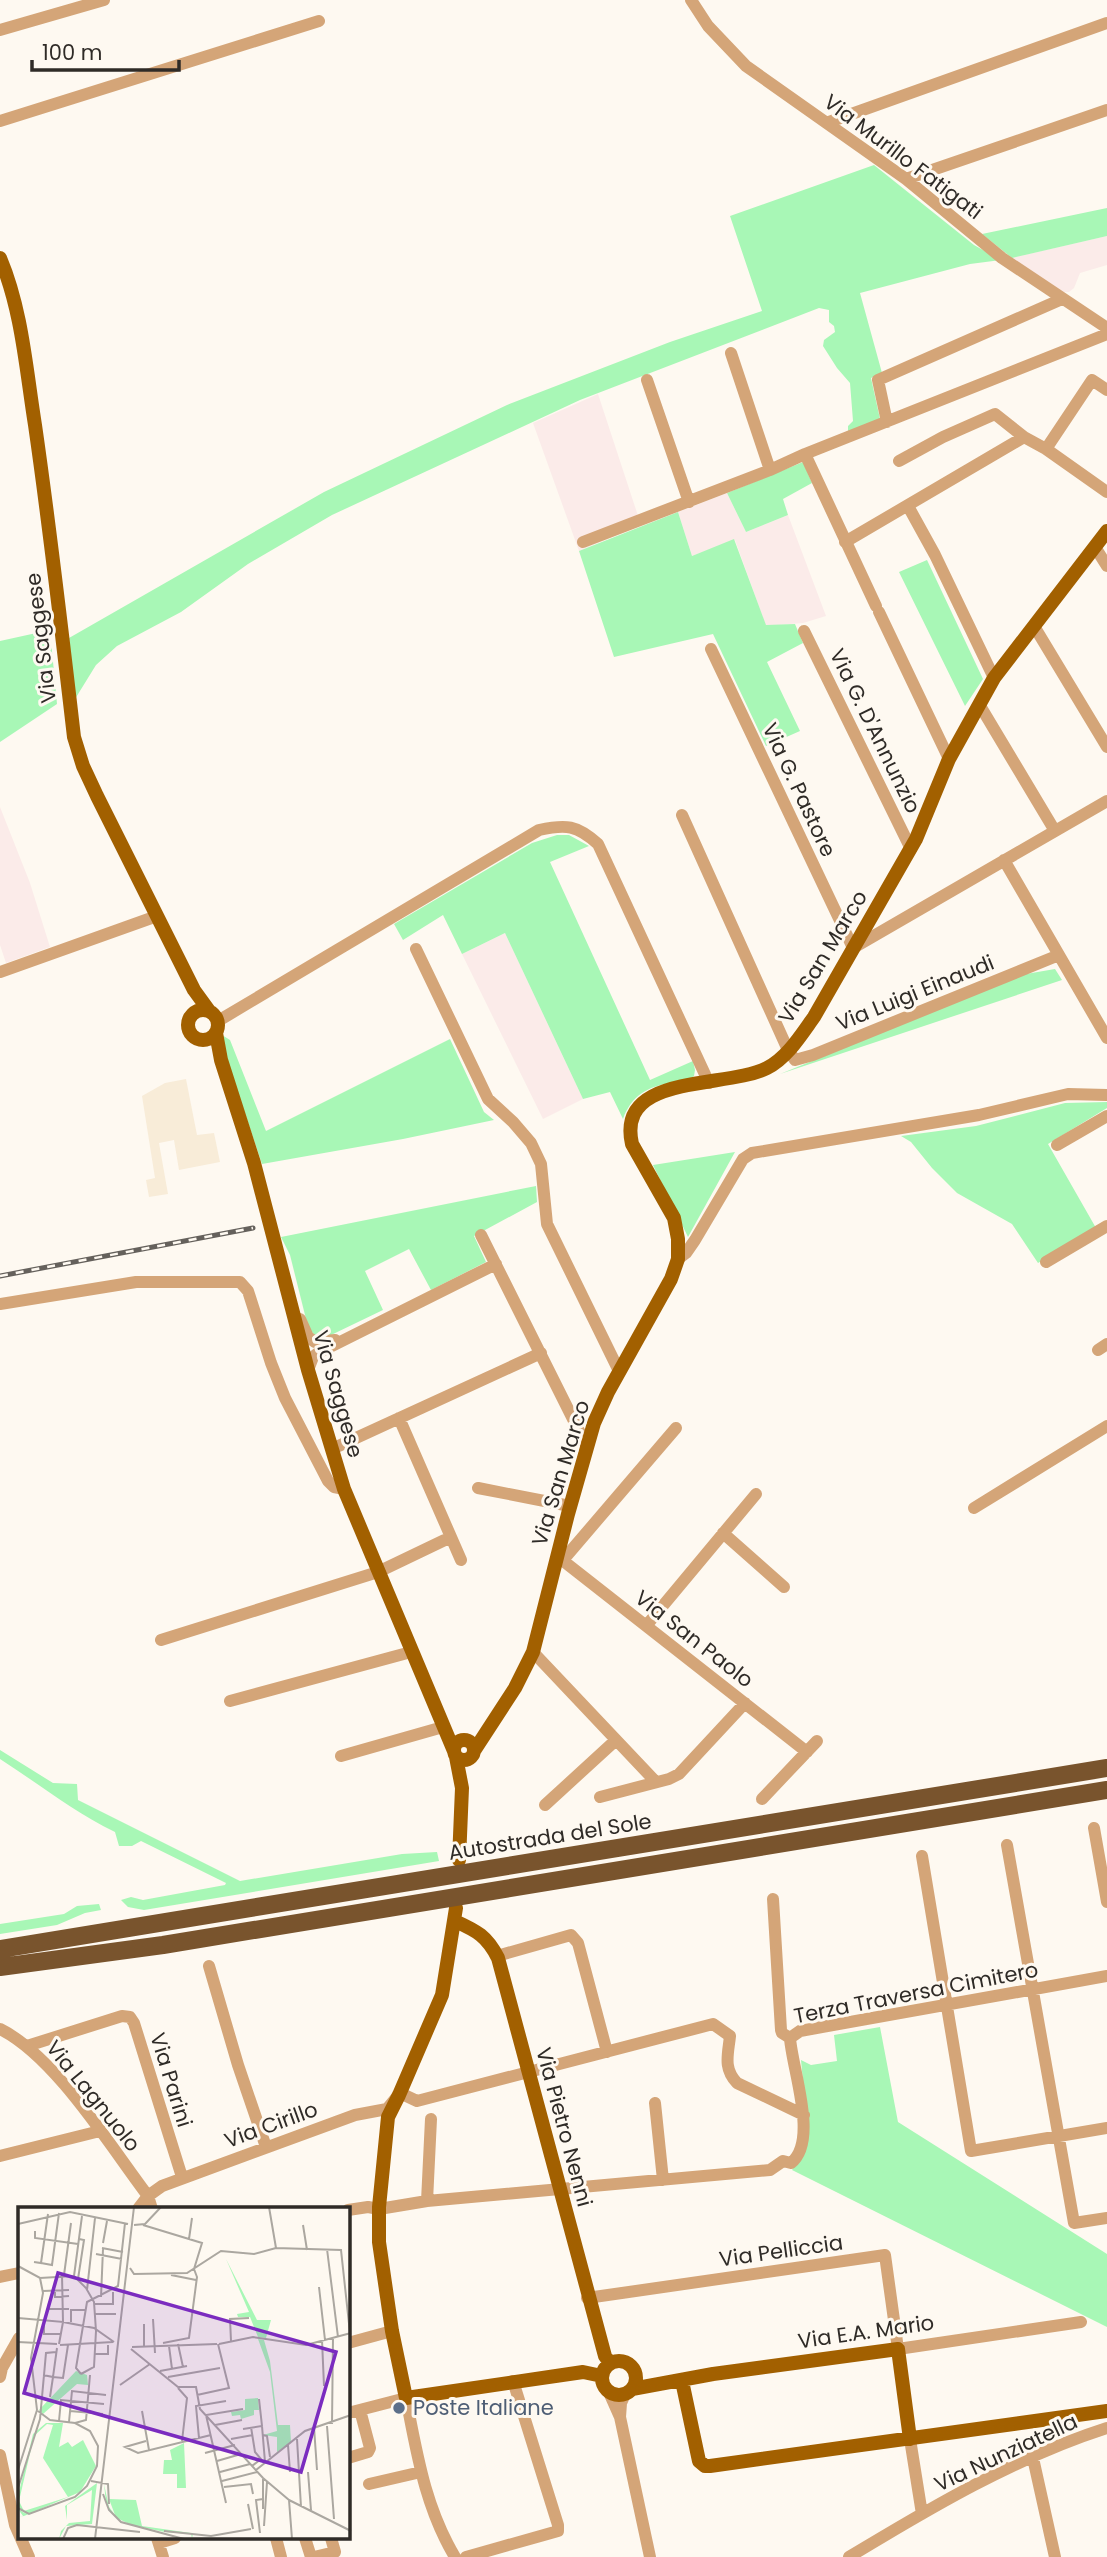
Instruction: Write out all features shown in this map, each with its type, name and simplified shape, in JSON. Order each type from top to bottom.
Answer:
[{"type":"highway","name":"Autostrada del Sole","points":[[0,1949],[1107,1768]]},
{"type":"highway","name":"Autostrada del Sole","points":[[0,1966],[190,1941],[1107,1790]]},
{"type":"main road","name":"Via Saggese","points":[[0,258],[14,298],[21,334],[47,511],[74,737],[83,766],[194,990],[215,1022],[221,1060],[254,1163],[308,1370],[344,1489],[444,1728],[464,1749]]},
{"type":"main road","name":"Via San Marco","points":[[464,1749],[493,1724],[533,1652],[594,1423],[619,1371],[671,1279],[678,1259],[674,1218],[632,1144],[629,1132],[637,1107],[656,1094],[745,1077],[769,1067],[788,1050],[814,1017],[911,849],[949,759],[994,678],[1107,531]]},
{"type":"main road","points":[[194,990],[194,1013],[188,1027],[196,1038],[221,1060]]},
{"type":"main road","points":[[194,1013],[202,1010],[215,1022],[209,1039],[196,1038]]},
{"type":"main road","points":[[459,1860],[464,1749]]},
{"type":"main road","name":"Via Pietro Nenni","points":[[403,2095],[442,1995],[456,1914],[491,1942],[497,1956],[587,2298],[605,2356],[610,2363]]},
{"type":"main road","points":[[403,2095],[387,2117],[379,2209],[383,2273],[407,2398],[583,2372],[605,2383],[620,2395],[631,2386],[619,2361],[610,2363],[605,2383]]},
{"type":"main road","points":[[898,2349],[910,2439]]},
{"type":"main road","name":"Via E.A. Mario","points":[[631,2386],[658,2385],[898,2349]]},
{"type":"main road","points":[[682,2381],[697,2455],[705,2466],[1107,2411]]},
{"type":"street","points":[[0,30],[104,0]]},
{"type":"street","name":"Via Murillo Fatigati","points":[[691,0],[708,26],[746,66],[906,179],[1002,258],[1107,328]]},
{"type":"street","points":[[0,121],[319,21]]},
{"type":"street","points":[[828,122],[1107,23]]},
{"type":"street","points":[[906,179],[1107,110]]},
{"type":"street","points":[[887,422],[878,380],[1062,299]]},
{"type":"street","points":[[583,542],[1107,334]]},
{"type":"street","points":[[731,353],[770,470]]},
{"type":"street","points":[[647,380],[689,502]]},
{"type":"street","points":[[1046,449],[1092,380],[1107,390]]},
{"type":"street","points":[[899,461],[943,437],[995,414],[1024,437],[1046,449],[1107,492]]},
{"type":"street","points":[[845,542],[1024,437]]},
{"type":"street","points":[[805,454],[949,759]]},
{"type":"street","points":[[908,506],[994,678]]},
{"type":"street","points":[[1095,547],[1107,566]]},
{"type":"street","points":[[1034,626],[1107,747]]},
{"type":"street","name":"Via G. D'Annunzio","points":[[804,631],[911,849]]},
{"type":"street","name":"Via G. Pastore","points":[[711,649],[853,948]]},
{"type":"street","points":[[979,704],[1055,831]]},
{"type":"street","points":[[853,948],[1107,801]]},
{"type":"street","points":[[682,815],[788,1050]]},
{"type":"street","points":[[215,1022],[539,830],[567,826],[584,831],[598,844],[709,1083]]},
{"type":"street","points":[[1004,860],[1107,1038]]},
{"type":"street","points":[[0,972],[157,916]]},
{"type":"street","points":[[416,949],[488,1100],[513,1122],[536,1153],[545,1187],[547,1224],[619,1371]]},
{"type":"street","name":"Via Luigi Einaudi","points":[[788,1050],[795,1060],[813,1055],[1059,954]]},
{"type":"street","points":[[678,1259],[695,1240],[743,1159],[752,1153],[979,1115],[1068,1094],[1107,1095]]},
{"type":"street","points":[[1057,1145],[1107,1115]]},
{"type":"street","points":[[1046,1262],[1107,1227]]},
{"type":"street","points":[[481,1235],[587,1447]]},
{"type":"street","points":[[275,1245],[308,1337],[321,1343],[348,1336]]},
{"type":"street","points":[[308,1370],[313,1357],[348,1336],[496,1264]]},
{"type":"street","points":[[0,1304],[136,1282],[240,1282],[248,1291],[271,1363],[313,1454],[328,1481],[334,1487],[344,1489]]},
{"type":"street","points":[[331,1449],[541,1353]]},
{"type":"street","points":[[399,1418],[461,1560]]},
{"type":"street","points":[[974,1508],[1107,1426]]},
{"type":"street","points":[[560,1558],[676,1428]]},
{"type":"street","points":[[478,1488],[570,1506]]},
{"type":"street","points":[[646,1626],[756,1494]]},
{"type":"street","points":[[723,1533],[784,1587]]},
{"type":"street","points":[[161,1640],[378,1572],[452,1538]]},
{"type":"street","name":"Via San Paolo","points":[[560,1558],[807,1752]]},
{"type":"street","points":[[230,1701],[411,1652]]},
{"type":"street","points":[[533,1652],[656,1782]]},
{"type":"street","points":[[600,1797],[679,1774],[745,1703]]},
{"type":"street","points":[[341,1756],[444,1728]]},
{"type":"street","points":[[545,1805],[617,1740]]},
{"type":"street","points":[[762,1799],[817,1741]]},
{"type":"street","points":[[1094,1828],[1107,1902]]},
{"type":"street","points":[[1007,1845],[1074,2223],[1107,2218]]},
{"type":"street","points":[[922,1856],[971,2151],[1107,2128]]},
{"type":"street","name":"Terza Traversa Cimitero","points":[[773,1899],[781,2029],[790,2039],[800,2031],[1107,1976]]},
{"type":"street","points":[[497,1956],[571,1935],[574,1937],[578,1943],[607,2052]]},
{"type":"street","points":[[209,1966],[266,2147]]},
{"type":"street","name":"Via Parini","points":[[27,2046],[122,2016],[130,2017],[182,2177]]},
{"type":"street","points":[[403,2095],[417,2101],[713,2024],[730,2036],[727,2062],[729,2074],[737,2083],[804,2115]]},
{"type":"street","name":"Via Lagnuolo","points":[[0,2029],[27,2046],[63,2083],[150,2202]]},
{"type":"street","points":[[350,2210],[770,2170],[783,2161],[791,2163],[796,2160],[803,2143],[804,2115],[790,2039]]},
{"type":"street","name":"Via Cirillo","points":[[150,2202],[162,2186],[182,2177],[355,2115],[387,2109],[403,2095]]},
{"type":"street","points":[[655,2103],[663,2180]]},
{"type":"street","points":[[427,2201],[431,2119]]},
{"type":"street","points":[[0,2156],[100,2131]]},
{"type":"street","name":"Via Pelliccia","points":[[587,2298],[885,2255],[898,2349]]},
{"type":"street","points":[[0,2277],[18,2273]]},
{"type":"street","name":"Via E.A. Mario","points":[[898,2349],[1081,2322]]},
{"type":"street","points":[[350,2342],[393,2331]]},
{"type":"street","points":[[0,2373],[18,2340]]},
{"type":"street","points":[[466,2557],[558,2531],[513,2381]]},
{"type":"street","points":[[605,2383],[620,2417],[650,2557]]},
{"type":"street","points":[[620,2417],[621,2403],[631,2386]]},
{"type":"street","points":[[350,2457],[368,2452],[370,2448],[354,2412],[407,2398],[421,2472],[437,2526],[455,2557]]},
{"type":"street","name":"Via Nunziatella","points":[[849,2557],[922,2514],[1033,2458],[1107,2428]]},
{"type":"street","name":"Via Nunziatella","points":[[910,2439],[922,2514]]},
{"type":"street","points":[[0,2455],[4,2502],[17,2521]]},
{"type":"street","points":[[1033,2458],[1055,2557]]},
{"type":"street","points":[[369,2484],[421,2472]]},
{"type":"street","points":[[23,2540],[29,2557]]},
{"type":"street","points":[[158,2540],[163,2557]]},
{"type":"street","points":[[277,2540],[281,2557]]},
{"type":"street","points":[[306,2540],[312,2557],[335,2552],[332,2540]]},
{"type":"shaded area","points":[[1107,236],[1107,265],[1080,273],[1074,288],[1069,292],[1059,292],[1011,258]]},
{"type":"shaded area","points":[[598,394],[641,525],[579,551],[533,423]]},
{"type":"shaded area","points":[[727,493],[746,532],[788,515],[826,616],[803,623],[766,626],[735,540],[692,556],[678,512]]},
{"type":"shaded area","points":[[0,807],[30,883],[50,947],[6,963],[0,945]]},
{"type":"shaded area","points":[[505,933],[583,1099],[543,1119],[462,954]]},
{"type":"shaded area","points":[[186,1079],[197,1135],[214,1133],[220,1162],[179,1170],[174,1140],[159,1143],[168,1194],[149,1197],[146,1180],[155,1178],[142,1096],[165,1083]]},
{"type":"green space","points":[[874,165],[974,245],[1001,260],[970,264],[860,293],[882,373],[871,378],[880,419],[848,432],[848,426],[853,421],[850,383],[823,346],[824,340],[835,332],[834,326],[829,322],[829,310],[819,308],[580,400],[332,515],[248,564],[181,612],[117,646],[96,665],[75,699],[69,638],[324,492],[507,405],[670,342],[762,311],[730,216]]},
{"type":"green space","points":[[1107,208],[1107,236],[1012,258],[982,234]]},
{"type":"green space","points":[[803,462],[812,483],[783,499],[788,515],[746,532],[727,493]]},
{"type":"green space","points":[[678,512],[692,556],[734,539],[766,625],[795,624],[803,643],[767,662],[800,731],[766,746],[713,634],[614,657],[579,551]]},
{"type":"green space","points":[[927,560],[983,679],[965,706],[899,572]]},
{"type":"green space","points":[[50,630],[57,704],[0,742],[0,641]]},
{"type":"green space","points":[[557,835],[569,835],[589,846],[550,862],[650,1080],[693,1061],[694,1076],[655,1087],[641,1094],[631,1104],[623,1119],[610,1092],[583,1099],[505,933],[462,954],[443,915],[403,940],[394,924],[532,843]]},
{"type":"green space","points":[[1055,969],[1062,980],[780,1074],[1026,974]]},
{"type":"green space","points":[[222,1035],[230,1040],[266,1131],[450,1039],[484,1112],[494,1120],[262,1164],[222,1045]]},
{"type":"green space","points":[[1107,1102],[1107,1108],[1048,1144],[1096,1228],[1038,1263],[1012,1224],[957,1193],[911,1142],[901,1136],[976,1126],[1065,1103]]},
{"type":"green space","points":[[735,1152],[688,1237],[653,1165]]},
{"type":"green space","points":[[536,1186],[537,1202],[474,1236],[486,1262],[431,1290],[409,1249],[365,1271],[383,1310],[329,1336],[315,1336],[308,1327],[290,1255],[281,1237]]},
{"type":"green space","points":[[0,1750],[53,1783],[77,1784],[78,1800],[240,1881],[402,1854],[437,1852],[439,1861],[144,1910],[128,1907],[121,1900],[131,1897],[143,1900],[226,1883],[141,1841],[132,1846],[119,1846],[115,1832],[71,1807],[0,1759]]},
{"type":"green space","points":[[99,1904],[101,1910],[85,1913],[57,1925],[0,1934],[0,1924],[64,1914],[77,1906]]},
{"type":"green space","points":[[880,2027],[898,2122],[1107,2254],[1107,2327],[792,2170],[801,2157],[801,2060],[811,2065],[837,2061],[834,2035]]},
{"type":"railway","points":[[0,1276],[253,1228]]},
{"type":"place","name":"Poste Italiane","points":[[399,2408]]}]
